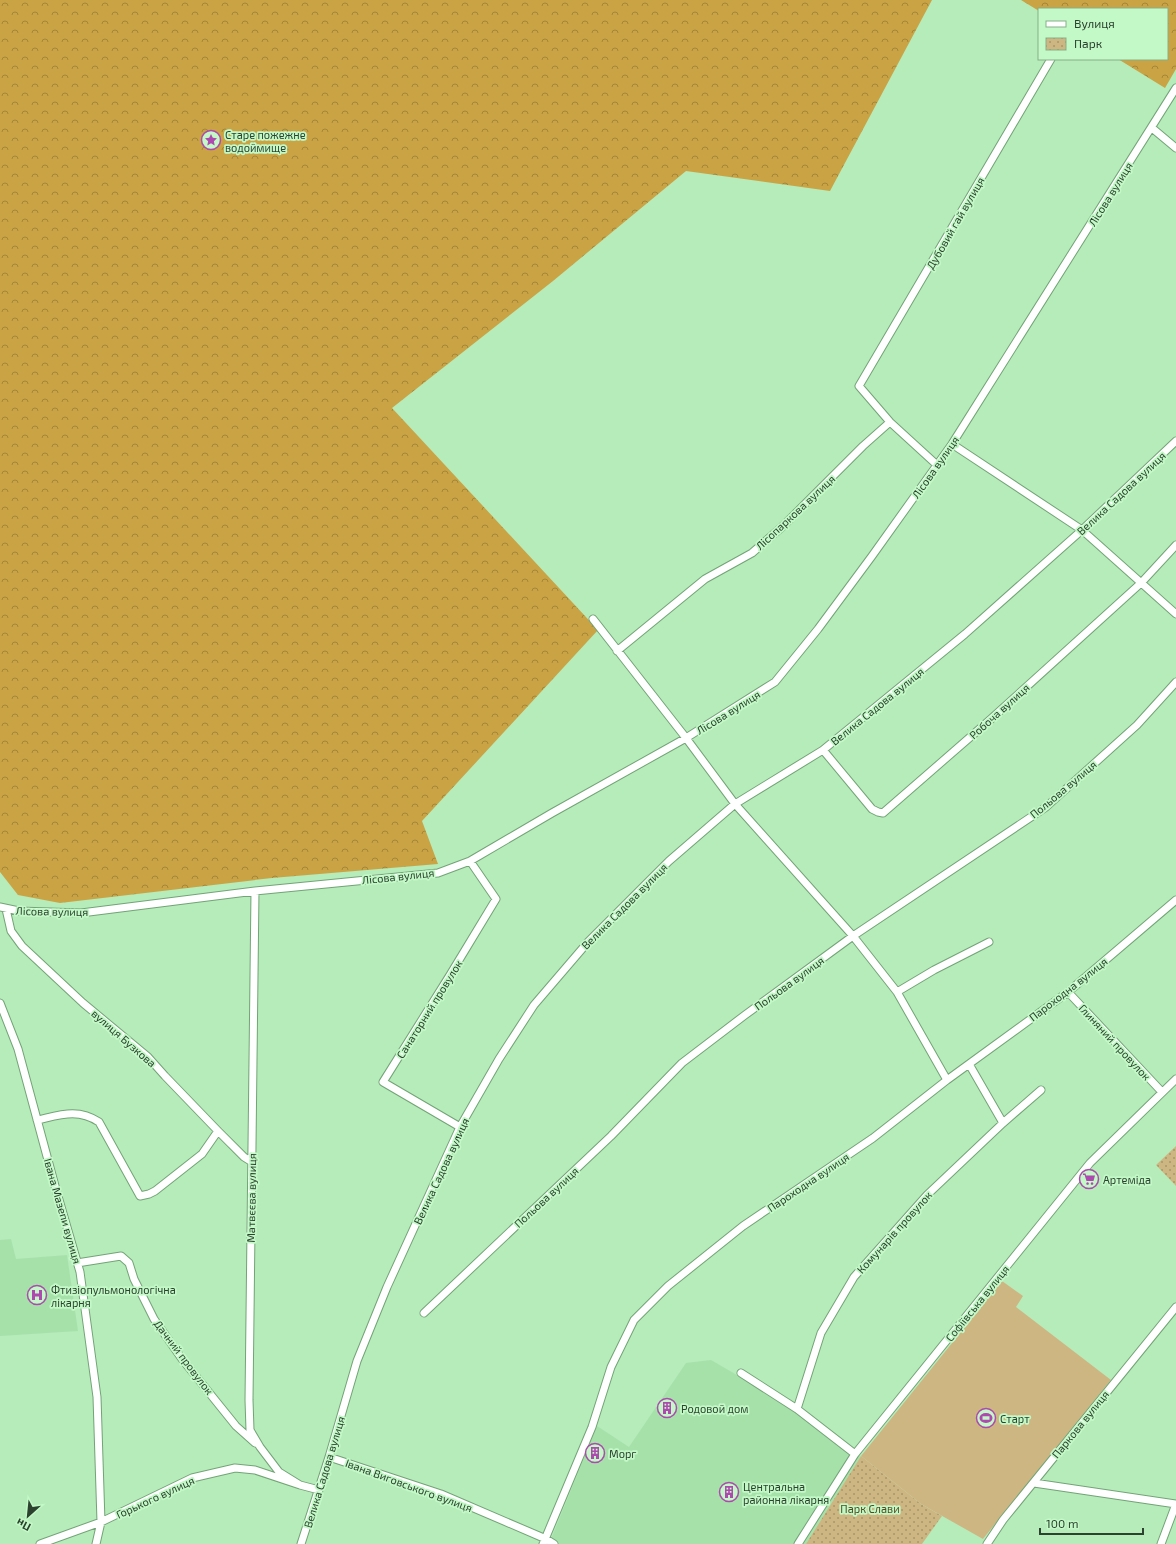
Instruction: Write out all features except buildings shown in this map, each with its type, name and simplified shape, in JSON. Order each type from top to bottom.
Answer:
[{"type":"street","name":"Дубовий гай вулиця","points":[[890,422],[859,386],[1050,60]]},
{"type":"street","name":"Лісова вулиця","points":[[3,908],[81,914],[255,891],[438,872],[470,861],[686,738],[775,682],[827,616],[952,444],[1176,88]]},
{"type":"street","points":[[1152,128],[1176,148]]},
{"type":"street","points":[[890,422],[937,465]]},
{"type":"street","name":"Лісопаркова вулиця","points":[[617,651],[705,579],[752,552],[782,526],[863,446],[890,422]]},
{"type":"street","name":"Велика Садова вулиця","points":[[301,1544],[319,1490],[357,1361],[387,1287],[460,1127],[499,1059],[534,1005],[588,942],[669,861],[735,804],[823,750],[965,634],[1082,530],[1176,441]]},
{"type":"street","points":[[952,444],[1082,530],[1176,614]]},
{"type":"street","name":"Робоча вулиця","points":[[823,750],[872,809],[883,813],[1141,583],[1176,545]]},
{"type":"street","points":[[593,619],[686,738],[735,804],[854,936],[897,992],[947,1080]]},
{"type":"street","name":"Польова вулиця","points":[[424,1313],[611,1136],[682,1063],[744,1015],[854,936],[1046,807],[1137,725],[1176,682]]},
{"type":"street","name":"Санаторний провулок","points":[[460,1127],[383,1082],[496,898],[470,861]]},
{"type":"street","name":"Матвєєва вулиця","points":[[255,891],[249,1400],[250,1430],[260,1447],[279,1472],[300,1485]]},
{"type":"street","name":"Пароходна вулиця","points":[[545,1541],[592,1427],[611,1367],[634,1320],[668,1286],[743,1226],[873,1138],[947,1080],[1068,992],[1176,900]]},
{"type":"street","name":"вулиця Бузкова","points":[[3,908],[11,931],[22,946],[77,998],[148,1057],[218,1131],[244,1157],[252,1162]]},
{"type":"street","points":[[897,992],[934,970],[989,942]]},
{"type":"street","name":"Глиняний провулок","points":[[1068,992],[1162,1092]]},
{"type":"street","name":"Івана Мазепи вулиця","points":[[0,1003],[18,1049],[80,1272],[97,1397],[101,1522],[96,1544]]},
{"type":"street","points":[[969,1064],[1004,1123]]},
{"type":"street","name":"Софіївська вулиця","points":[[798,1544],[855,1454],[1090,1163],[1176,1079]]},
{"type":"street","name":"Комунарів провулок","points":[[796,1409],[820,1333],[854,1277],[927,1195],[1041,1090]]},
{"type":"street","points":[[37,1120],[70,1113],[83,1114],[99,1122],[140,1196],[155,1191],[202,1154],[218,1131]]},
{"type":"street","name":"Дачний провулок","points":[[77,1264],[121,1256],[129,1263],[134,1279],[154,1318],[182,1359],[236,1426],[260,1447]]},
{"type":"street","name":"Паркова вулиця","points":[[987,1544],[1003,1520],[1176,1307]]},
{"type":"street","points":[[740,1373],[796,1409],[855,1454]]},
{"type":"street","name":"Івана Виговського вулиця","points":[[329,1456],[441,1494],[554,1544]]},
{"type":"street","name":"Горького вулиця","points":[[40,1544],[101,1522],[192,1478],[235,1468],[255,1470],[319,1490]]},
{"type":"street","points":[[1034,1483],[1176,1504],[1161,1544]]},
{"type":"shaded area","name":"Фтизіопульмонологічна лікарня","points":[[11,1239],[16,1259],[67,1255],[78,1331],[0,1336],[0,1240]]},
{"type":"shaded area","points":[[711,1360],[749,1382],[861,1456],[806,1544],[549,1544],[597,1426],[629,1447],[686,1363]]},
{"type":"green space","points":[[0,0],[932,0],[830,191],[686,171],[553,281],[392,408],[598,630],[422,821],[438,864],[272,878],[60,903],[18,895],[0,872]]},
{"type":"green space","points":[[1021,0],[1176,0],[1176,69],[1165,88],[1120,60],[1168,60],[1168,8],[1038,8],[1038,10]]},
{"type":"green space","points":[[1176,1146],[1176,1186],[1156,1165]]},
{"type":"green space","name":"Старт","points":[[1002,1281],[1023,1296],[1016,1307],[1111,1380],[983,1539],[921,1504],[861,1456]]},
{"type":"green space","name":"Парк Слави","points":[[861,1456],[921,1504],[942,1516],[922,1544],[806,1544]]},
{"type":"place","name":"Старе пожежне водоймище","points":[[211,140]]},
{"type":"place","name":"Артеміда","points":[[1089,1179]]},
{"type":"place","name":"Фтизіопульмонологічна лікарня","points":[[37,1295]]},
{"type":"place","name":"Родовой дом","points":[[667,1408]]},
{"type":"place","name":"Старт","points":[[986,1418]]},
{"type":"place","name":"Морг","points":[[595,1453]]},
{"type":"place","name":"Центральна районна лікарня","points":[[729,1492]]}]
